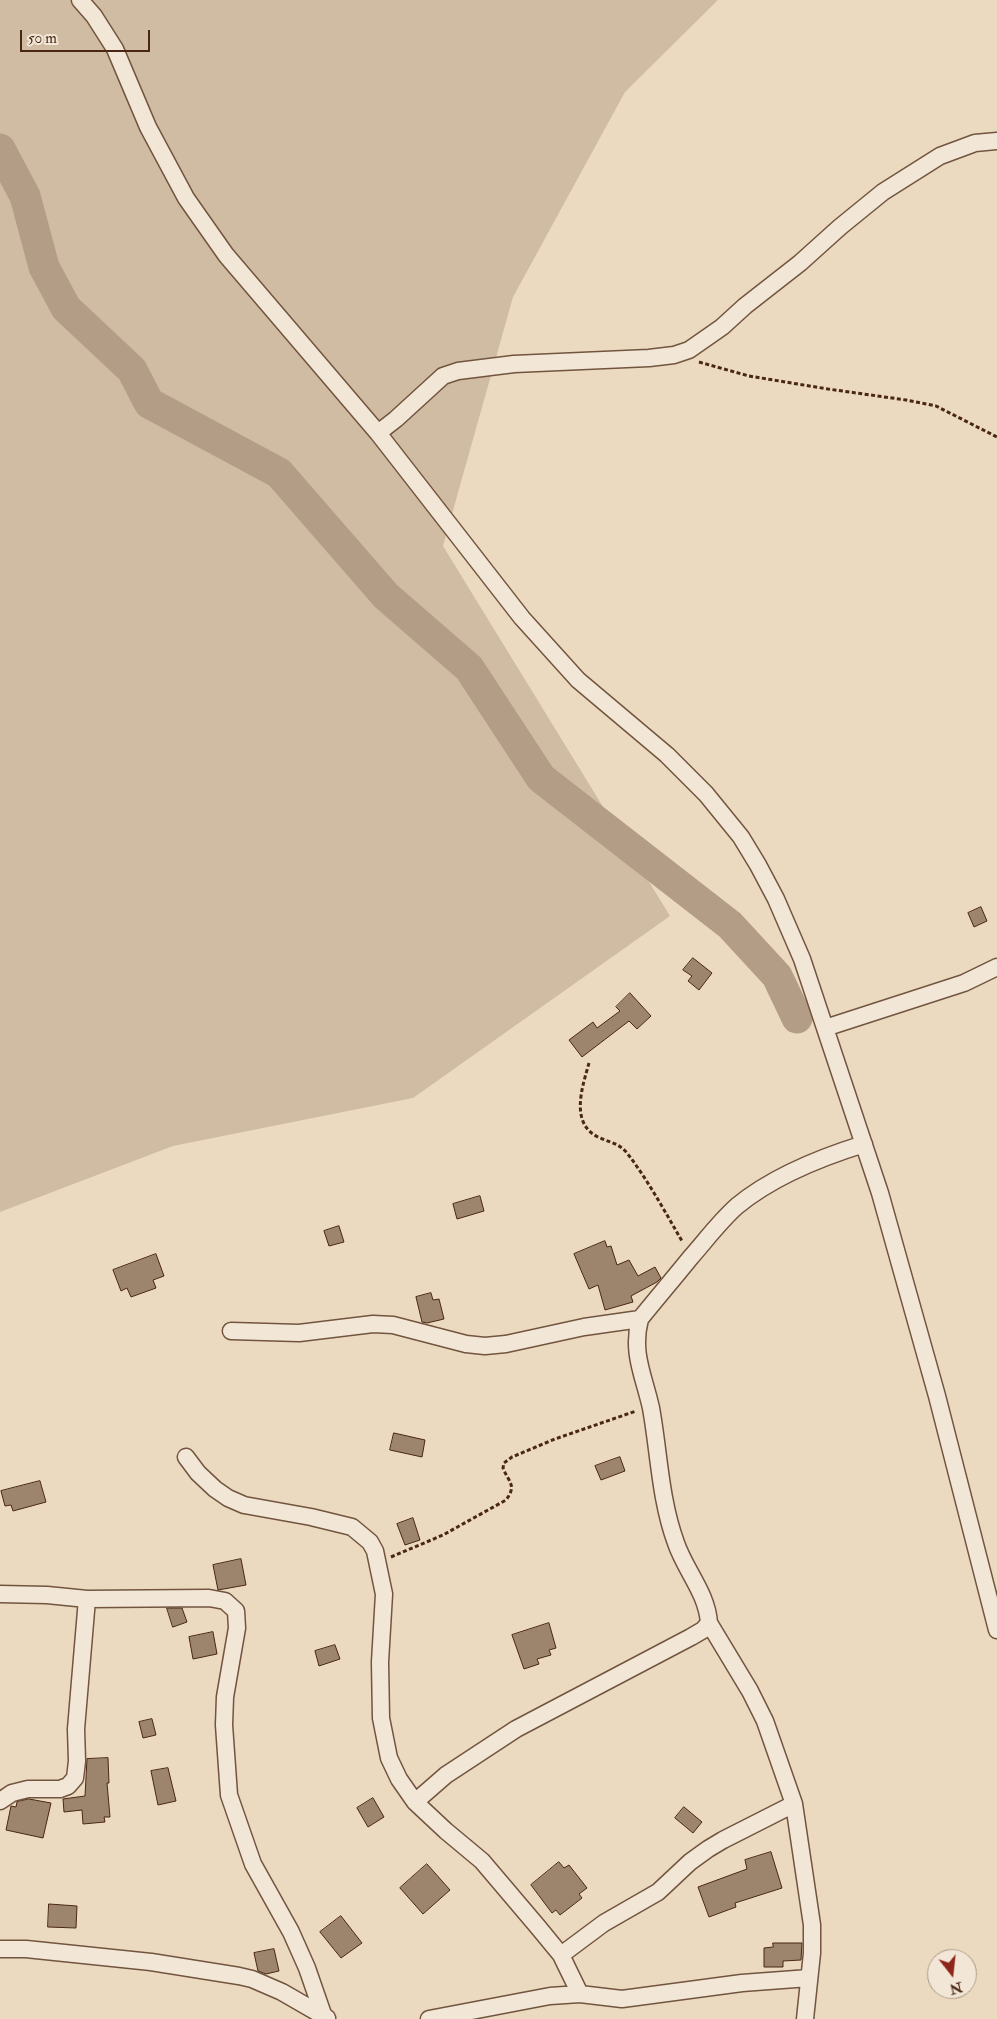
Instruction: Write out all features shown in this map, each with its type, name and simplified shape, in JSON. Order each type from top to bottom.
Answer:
[{"type":"street","points":[[80,0],[94,16],[115,48],[148,127],[167,165],[204,225],[226,255],[420,484],[490,577],[551,650],[578,680],[639,730],[706,794],[741,838],[776,899],[802,959],[892,1232],[935,1387],[997,1630]]},
{"type":"street","points":[[378,433],[396,420],[443,376],[458,371],[522,363],[650,358],[674,355],[689,350],[701,344],[883,192],[921,167],[959,148],[974,143],[997,141]]},
{"type":"street","points":[[825,1028],[964,983],[997,967]]},
{"type":"street","points":[[805,2019],[812,1926],[794,1804],[764,1720],[750,1691],[710,1623],[705,1600],[685,1565],[672,1534],[650,1406],[637,1354],[636,1335],[640,1319],[717,1226],[738,1205],[803,1167],[832,1154],[864,1144]]},
{"type":"street","points":[[232,1331],[280,1334],[373,1324],[393,1325],[466,1344],[486,1346],[506,1344],[584,1327],[640,1319]]},
{"type":"street","points":[[186,1457],[198,1473],[228,1498],[244,1505],[352,1527],[370,1542],[378,1561],[384,1607],[380,1653],[381,1718],[389,1758],[399,1779],[415,1802],[446,1832],[482,1861],[561,1955],[580,1994]]},
{"type":"street","points":[[0,1594],[47,1595],[87,1599],[209,1598],[224,1601],[236,1611],[237,1628],[225,1697],[224,1725],[228,1795],[253,1864],[291,1932],[327,2018]]},
{"type":"street","points":[[0,1801],[12,1793],[28,1788],[60,1789],[68,1786],[75,1778],[77,1761],[76,1729],[87,1599]]},
{"type":"street","points":[[415,1802],[446,1775],[516,1729],[691,1637],[710,1623]]},
{"type":"street","points":[[561,1955],[604,1922],[658,1892],[690,1862],[708,1849],[794,1804]]},
{"type":"street","points":[[0,1949],[34,1950],[151,1962],[239,1976],[252,1979],[282,1992],[327,2018]]},
{"type":"street","points":[[429,2019],[550,1996],[580,1994],[631,1998],[742,1983],[809,1978]]},
{"type":"path","points":[[674,355],[749,376],[936,406],[997,437]]},
{"type":"path","points":[[589,1063],[579,1101],[585,1122],[592,1133],[613,1142],[627,1153],[644,1177],[691,1257]]},
{"type":"path","points":[[378,1561],[425,1544],[506,1500],[512,1493],[512,1487],[503,1468],[504,1463],[512,1457],[555,1439],[650,1406]]},
{"type":"shaded area","points":[[0,0],[718,0],[625,92],[513,297],[443,546],[670,916],[413,1098],[173,1146],[0,1212]]},
{"type":"building","points":[[981,907],[987,921],[974,927],[968,913]]},
{"type":"building","points":[[693,958],[712,973],[699,990],[688,981],[692,976],[683,970]]},
{"type":"building","points":[[630,993],[651,1016],[637,1029],[629,1021],[582,1057],[569,1040],[593,1022],[597,1028],[620,1011],[616,1007]]},
{"type":"building","points":[[480,1196],[484,1211],[457,1219],[453,1204]]},
{"type":"building","points":[[339,1226],[344,1242],[329,1246],[324,1231]]},
{"type":"building","points":[[605,1241],[607,1247],[611,1246],[617,1265],[629,1260],[638,1276],[655,1267],[661,1278],[631,1296],[633,1302],[605,1310],[598,1285],[589,1289],[574,1254]]},
{"type":"building","points":[[156,1254],[164,1276],[153,1280],[156,1288],[131,1297],[127,1288],[121,1291],[113,1270]]},
{"type":"building","points":[[431,1293],[433,1300],[439,1299],[444,1319],[427,1323],[422,1322],[416,1297]]},
{"type":"building","points":[[394,1433],[425,1440],[422,1457],[390,1450]]},
{"type":"building","points":[[620,1457],[625,1471],[601,1480],[595,1466]]},
{"type":"building","points":[[40,1481],[46,1502],[13,1511],[11,1505],[5,1506],[1,1491]]},
{"type":"building","points":[[413,1518],[420,1540],[405,1545],[397,1524]]},
{"type":"building","points":[[241,1559],[246,1585],[218,1590],[213,1565]]},
{"type":"building","points":[[167,1608],[182,1608],[187,1622],[173,1627]]},
{"type":"building","points":[[549,1623],[556,1648],[549,1650],[551,1655],[537,1659],[539,1664],[524,1669],[512,1635]]},
{"type":"building","points":[[213,1632],[217,1654],[193,1659],[189,1637]]},
{"type":"building","points":[[335,1645],[340,1659],[319,1666],[315,1651]]},
{"type":"building","points":[[152,1719],[156,1735],[143,1738],[139,1722]]},
{"type":"building","points":[[108,1758],[109,1783],[107,1783],[110,1817],[104,1817],[105,1822],[83,1824],[82,1810],[64,1812],[63,1799],[85,1796],[87,1759]]},
{"type":"building","points":[[168,1768],[176,1801],[158,1805],[151,1771]]},
{"type":"building","points":[[373,1798],[384,1817],[368,1827],[357,1808]]},
{"type":"building","points":[[29,1799],[51,1803],[43,1838],[6,1830],[11,1806],[16,1807],[17,1802]]},
{"type":"building","points":[[684,1807],[702,1822],[693,1833],[675,1818]]},
{"type":"building","points":[[771,1852],[782,1888],[735,1903],[736,1907],[709,1917],[698,1887],[747,1869],[745,1860]]},
{"type":"building","points":[[559,1862],[564,1868],[569,1865],[587,1888],[579,1894],[582,1898],[560,1915],[556,1910],[552,1913],[531,1885]]},
{"type":"building","points":[[427,1864],[450,1890],[423,1914],[400,1888]]},
{"type":"building","points":[[49,1904],[77,1906],[76,1928],[48,1927]]},
{"type":"building","points":[[341,1916],[362,1943],[341,1958],[320,1932]]},
{"type":"building","points":[[773,1943],[802,1943],[801,1960],[783,1961],[783,1967],[764,1967],[764,1948],[773,1947]]},
{"type":"building","points":[[274,1949],[279,1971],[266,1974],[258,1971],[254,1953]]},
{"type":"waterway","points":[[0,149],[25,196],[44,267],[66,308],[132,370],[149,403],[279,473],[386,596],[469,668],[541,778],[730,925],[777,976],[797,1018]]}]
